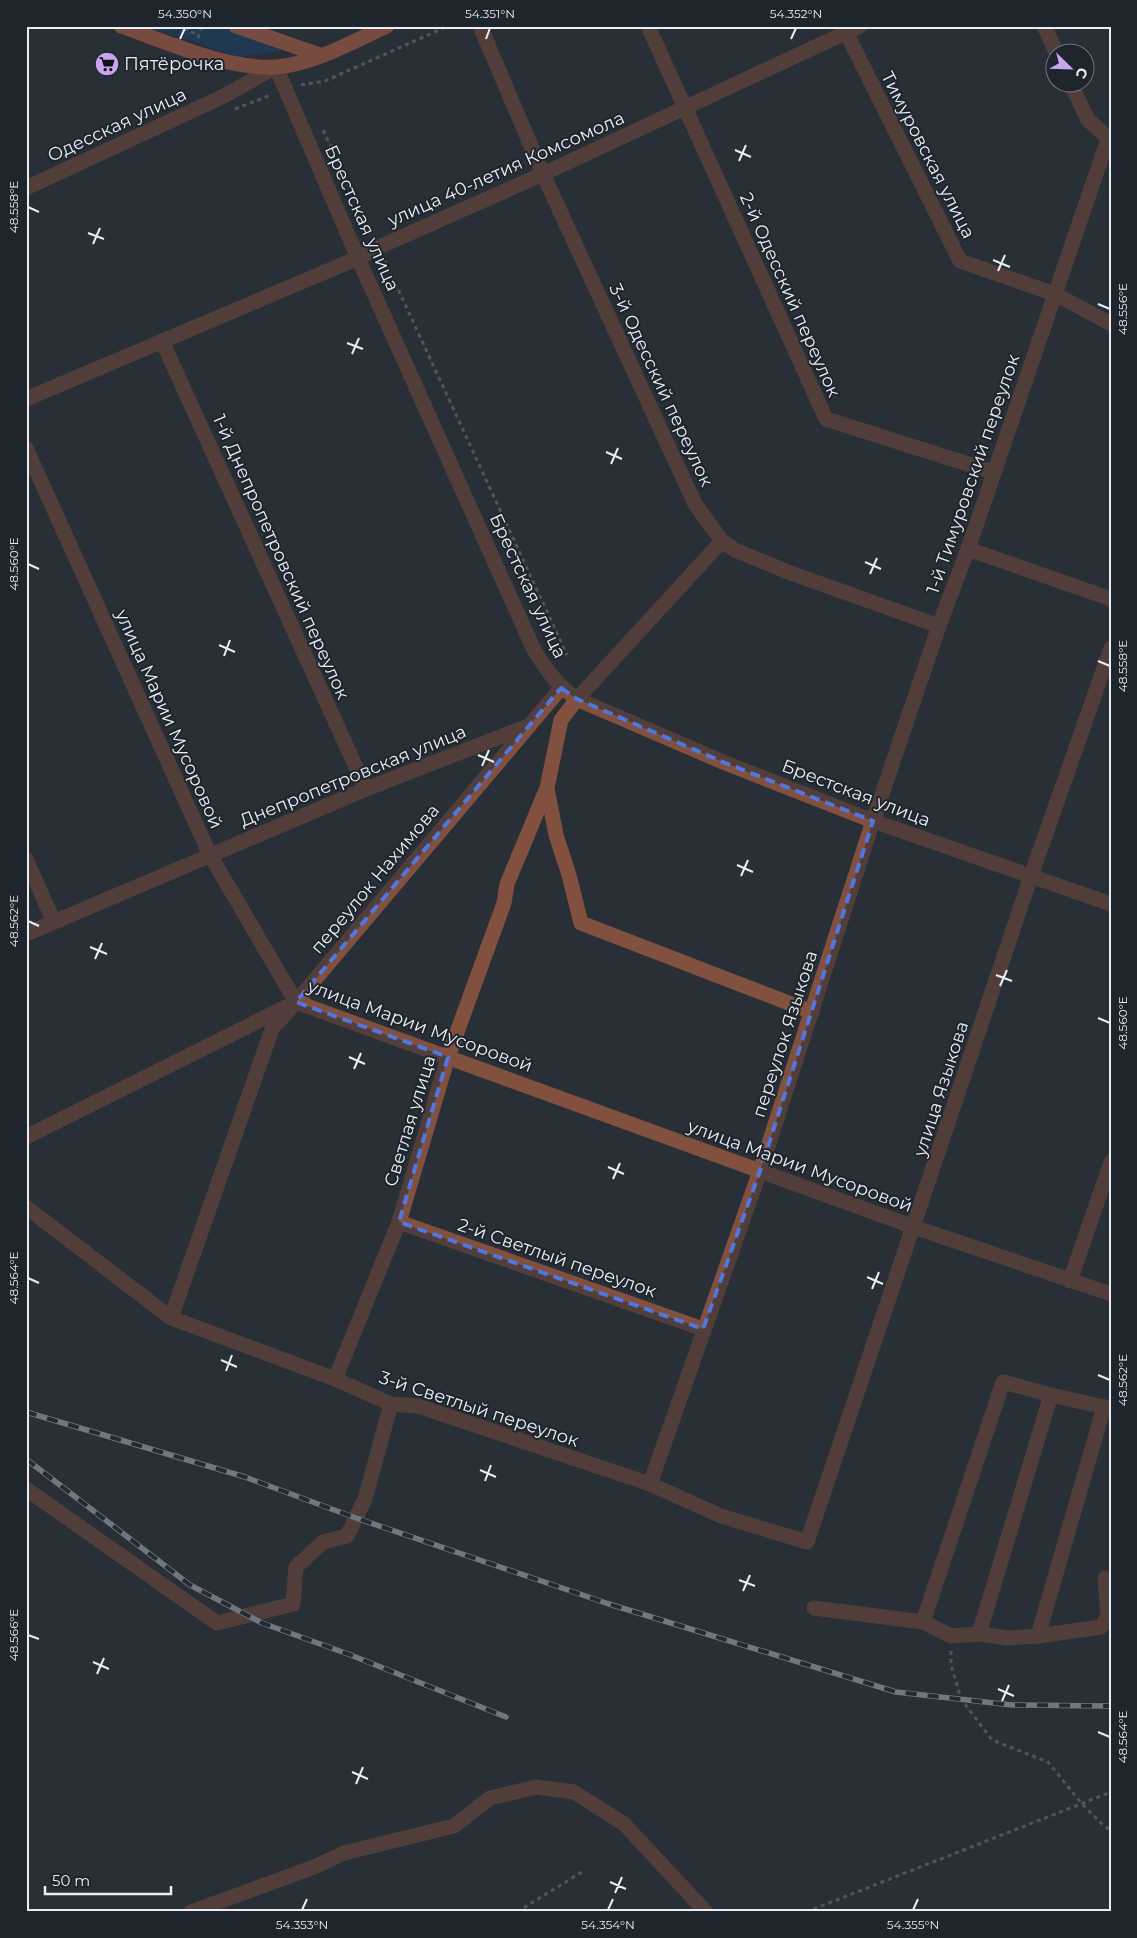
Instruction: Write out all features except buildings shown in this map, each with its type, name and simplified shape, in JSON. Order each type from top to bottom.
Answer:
[{"type":"main road","points":[[122,26],[223,61],[276,66],[320,55],[386,26]]},
{"type":"main road","points":[[236,26],[320,55]]},
{"type":"street","name":"3-й Одесский переулок","points":[[480,26],[543,174],[695,504],[722,541],[735,550],[788,572],[939,626]]},
{"type":"street","name":"2-й Одесский переулок","points":[[648,26],[826,419],[993,472]]},
{"type":"street","points":[[1044,26],[1051,42]]},
{"type":"street","name":"улица 40-летия Комсомола","points":[[26,399],[358,258],[685,109],[850,28]]},
{"type":"street","name":"Тимуровская улица","points":[[850,28],[960,260],[1055,294],[1111,324]]},
{"type":"street","name":"Одесская улица","points":[[26,188],[224,96],[276,66]]},
{"type":"street","name":"Брестская улица","points":[[276,66],[358,258],[534,650],[561,688],[577,699],[723,762],[873,821],[1111,904]]},
{"type":"street","points":[[1075,92],[1088,120],[1109,139]]},
{"type":"street","name":"1-й Тимуровский переулок","points":[[873,821],[1109,139]]},
{"type":"street","name":"1-й Днепропетровский переулок","points":[[162,341],[366,788]]},
{"type":"street","name":"улица Марии Мусоровой","points":[[26,448],[210,855],[296,1002],[448,1056],[760,1172],[1111,1294]]},
{"type":"street","points":[[722,541],[577,699],[562,720],[548,788],[556,835],[569,875],[581,924],[812,1012]]},
{"type":"street","points":[[968,549],[1111,599]]},
{"type":"street","name":"улица Языкова","points":[[807,1542],[1111,648]]},
{"type":"street","name":"переулок Нахимова","points":[[26,1138],[296,1002],[561,688]]},
{"type":"street","name":"Днепропетровская улица","points":[[26,934],[366,788],[530,726]]},
{"type":"street","name":"Светлая улица","points":[[335,1379],[399,1222],[448,1056],[504,903],[507,884],[548,788]]},
{"type":"street","name":"переулок Языкова","points":[[650,1484],[703,1329],[760,1172],[873,821]]},
{"type":"street","points":[[26,859],[54,922]]},
{"type":"street","points":[[171,1318],[272,1029],[296,1002]]},
{"type":"street","points":[[1070,1281],[1111,1162]]},
{"type":"street","name":"3-й Светлый переулок","points":[[26,1207],[171,1318],[335,1379],[391,1404],[418,1406],[650,1484],[721,1516],[807,1542]]},
{"type":"street","name":"2-й Светлый переулок","points":[[399,1222],[703,1329]]},
{"type":"street","points":[[923,1622],[1003,1382],[1107,1408],[1038,1636]]},
{"type":"street","points":[[979,1634],[1051,1395]]},
{"type":"street","points":[[26,1489],[217,1623],[293,1604],[296,1567],[323,1542],[347,1536],[365,1499],[391,1404]]},
{"type":"street","points":[[814,1608],[923,1622],[951,1636],[979,1634],[1007,1638],[1038,1636],[1101,1627],[1108,1615],[1105,1578]]},
{"type":"street","points":[[191,1912],[314,1867],[344,1853],[454,1826],[490,1798],[536,1788],[574,1792],[624,1824],[706,1912]]},
{"type":"path","points":[[176,26],[199,34]]},
{"type":"path","points":[[323,130],[567,655]]},
{"type":"path","points":[[951,1636],[951,1665],[961,1699],[992,1740],[1048,1762],[1082,1804],[1104,1826],[1111,1830]]},
{"type":"path","points":[[806,1912],[1111,1792]]},
{"type":"path","points":[[517,1912],[585,1870]]},
{"type":"highlighted area","points":[[561,688],[577,699],[723,762],[873,821],[760,1171],[703,1329],[399,1222],[448,1057],[296,1002]]},
{"type":"shaded area","points":[[147,26],[223,26],[290,49],[237,57]]},
{"type":"railway","points":[[26,1412],[245,1477],[356,1518],[609,1604],[896,1692],[1012,1705],[1111,1706]]},
{"type":"railway","points":[[26,1459],[190,1585],[262,1623],[348,1654],[506,1717]]},
{"type":"place","name":"Пятёрочка","points":[[107,64]]}]
